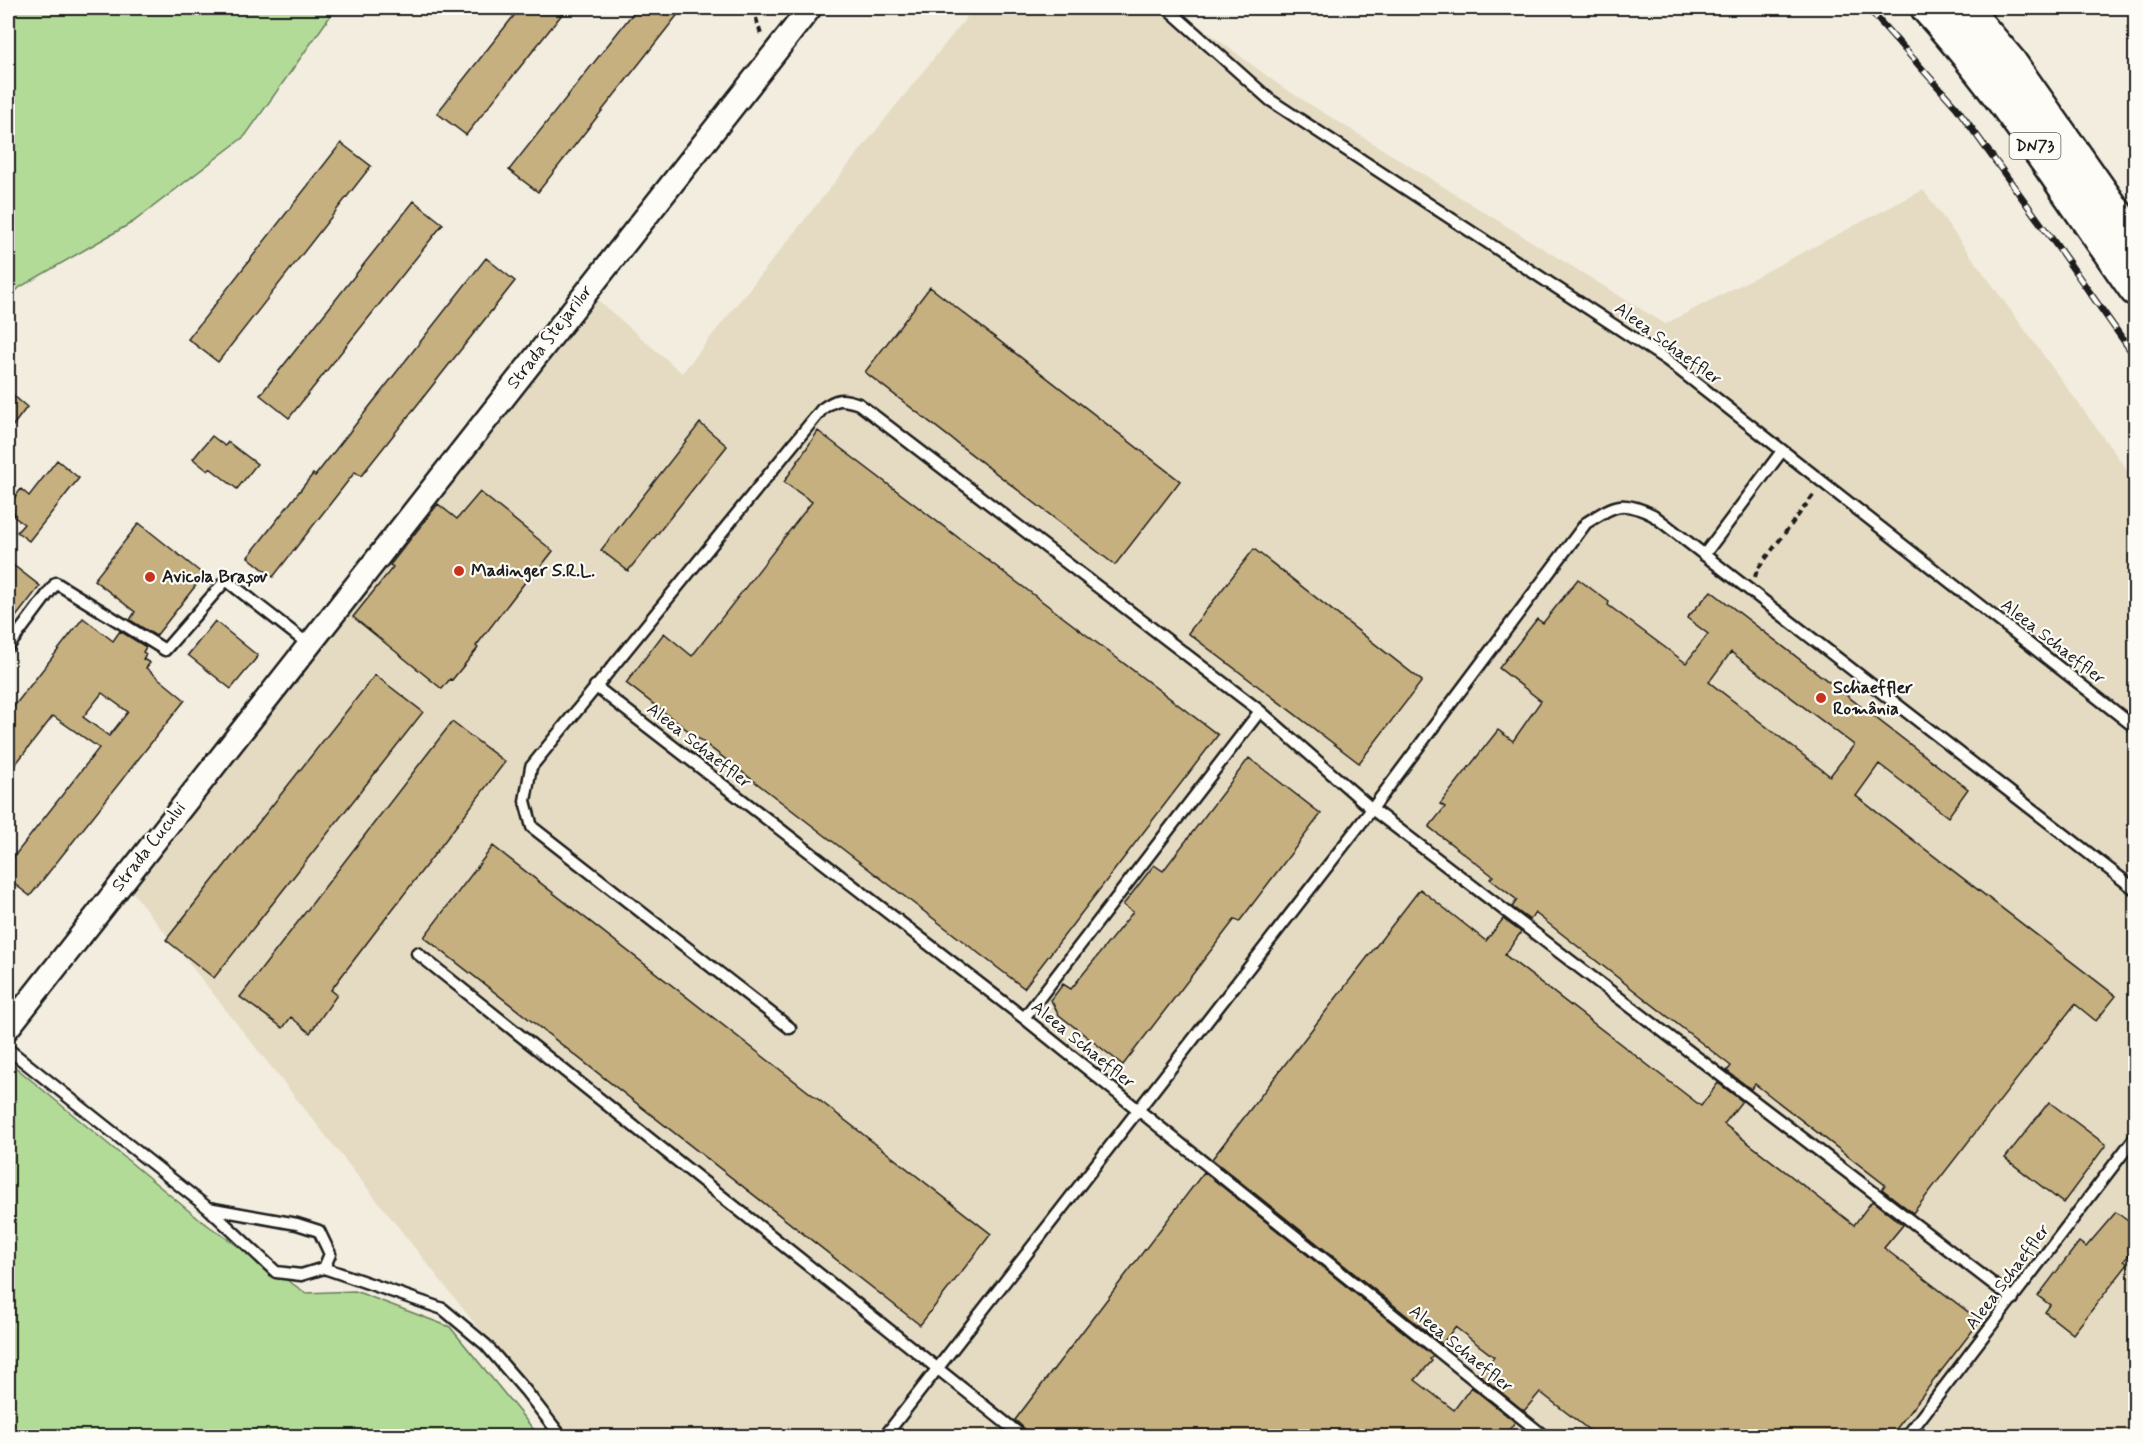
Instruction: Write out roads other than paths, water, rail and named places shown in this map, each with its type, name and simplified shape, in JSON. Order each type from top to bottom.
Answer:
[{"type":"highway","name":"DN73","points":[[1928,8],[1952,34],[1998,95],[2136,289]]},
{"type":"highway","name":"DN73","points":[[1964,8],[2009,62],[2136,243]]},
{"type":"street","name":"Strada Stejarilor","points":[[290,667],[810,8]]},
{"type":"street","name":"Strada Cucului","points":[[8,1028],[290,667]]},
{"type":"lane","name":"Aleea Schaeffler","points":[[1167,8],[1270,100],[1666,360],[2136,728]]},
{"type":"lane","points":[[790,1028],[532,827],[525,801],[531,767],[822,409],[831,402],[844,399],[859,404],[1260,711],[1372,809],[2013,1299]]},
{"type":"lane","points":[[1704,555],[1782,451]]},
{"type":"lane","points":[[885,1437],[1372,809],[1586,523],[1611,507],[1634,506],[1653,515],[2136,890]]},
{"type":"lane","points":[[8,647],[56,583],[165,650],[226,580],[308,644]]},
{"type":"lane","name":"Aleea Schaeffler","points":[[596,686],[1024,1018],[1544,1437]]},
{"type":"lane","points":[[1024,1018],[1260,711]]},
{"type":"lane","points":[[417,953],[1022,1437]]},
{"type":"lane","points":[[8,1049],[208,1208],[276,1272],[301,1275],[324,1268],[443,1309],[486,1345],[561,1437]]},
{"type":"lane","name":"Aleea Schaeffler","points":[[1907,1437],[2136,1136]]},
{"type":"lane","points":[[208,1208],[297,1224],[319,1231],[330,1254],[324,1268]]},
{"type":"railway","points":[[1868,8],[1957,108],[2136,358]]},
{"type":"place","name":"Madinger S.R.L.","points":[[459,571]]},
{"type":"place","name":"Avicola Brașov","points":[[150,577]]},
{"type":"place","name":"Schaeffler România","points":[[1821,698]]}]
